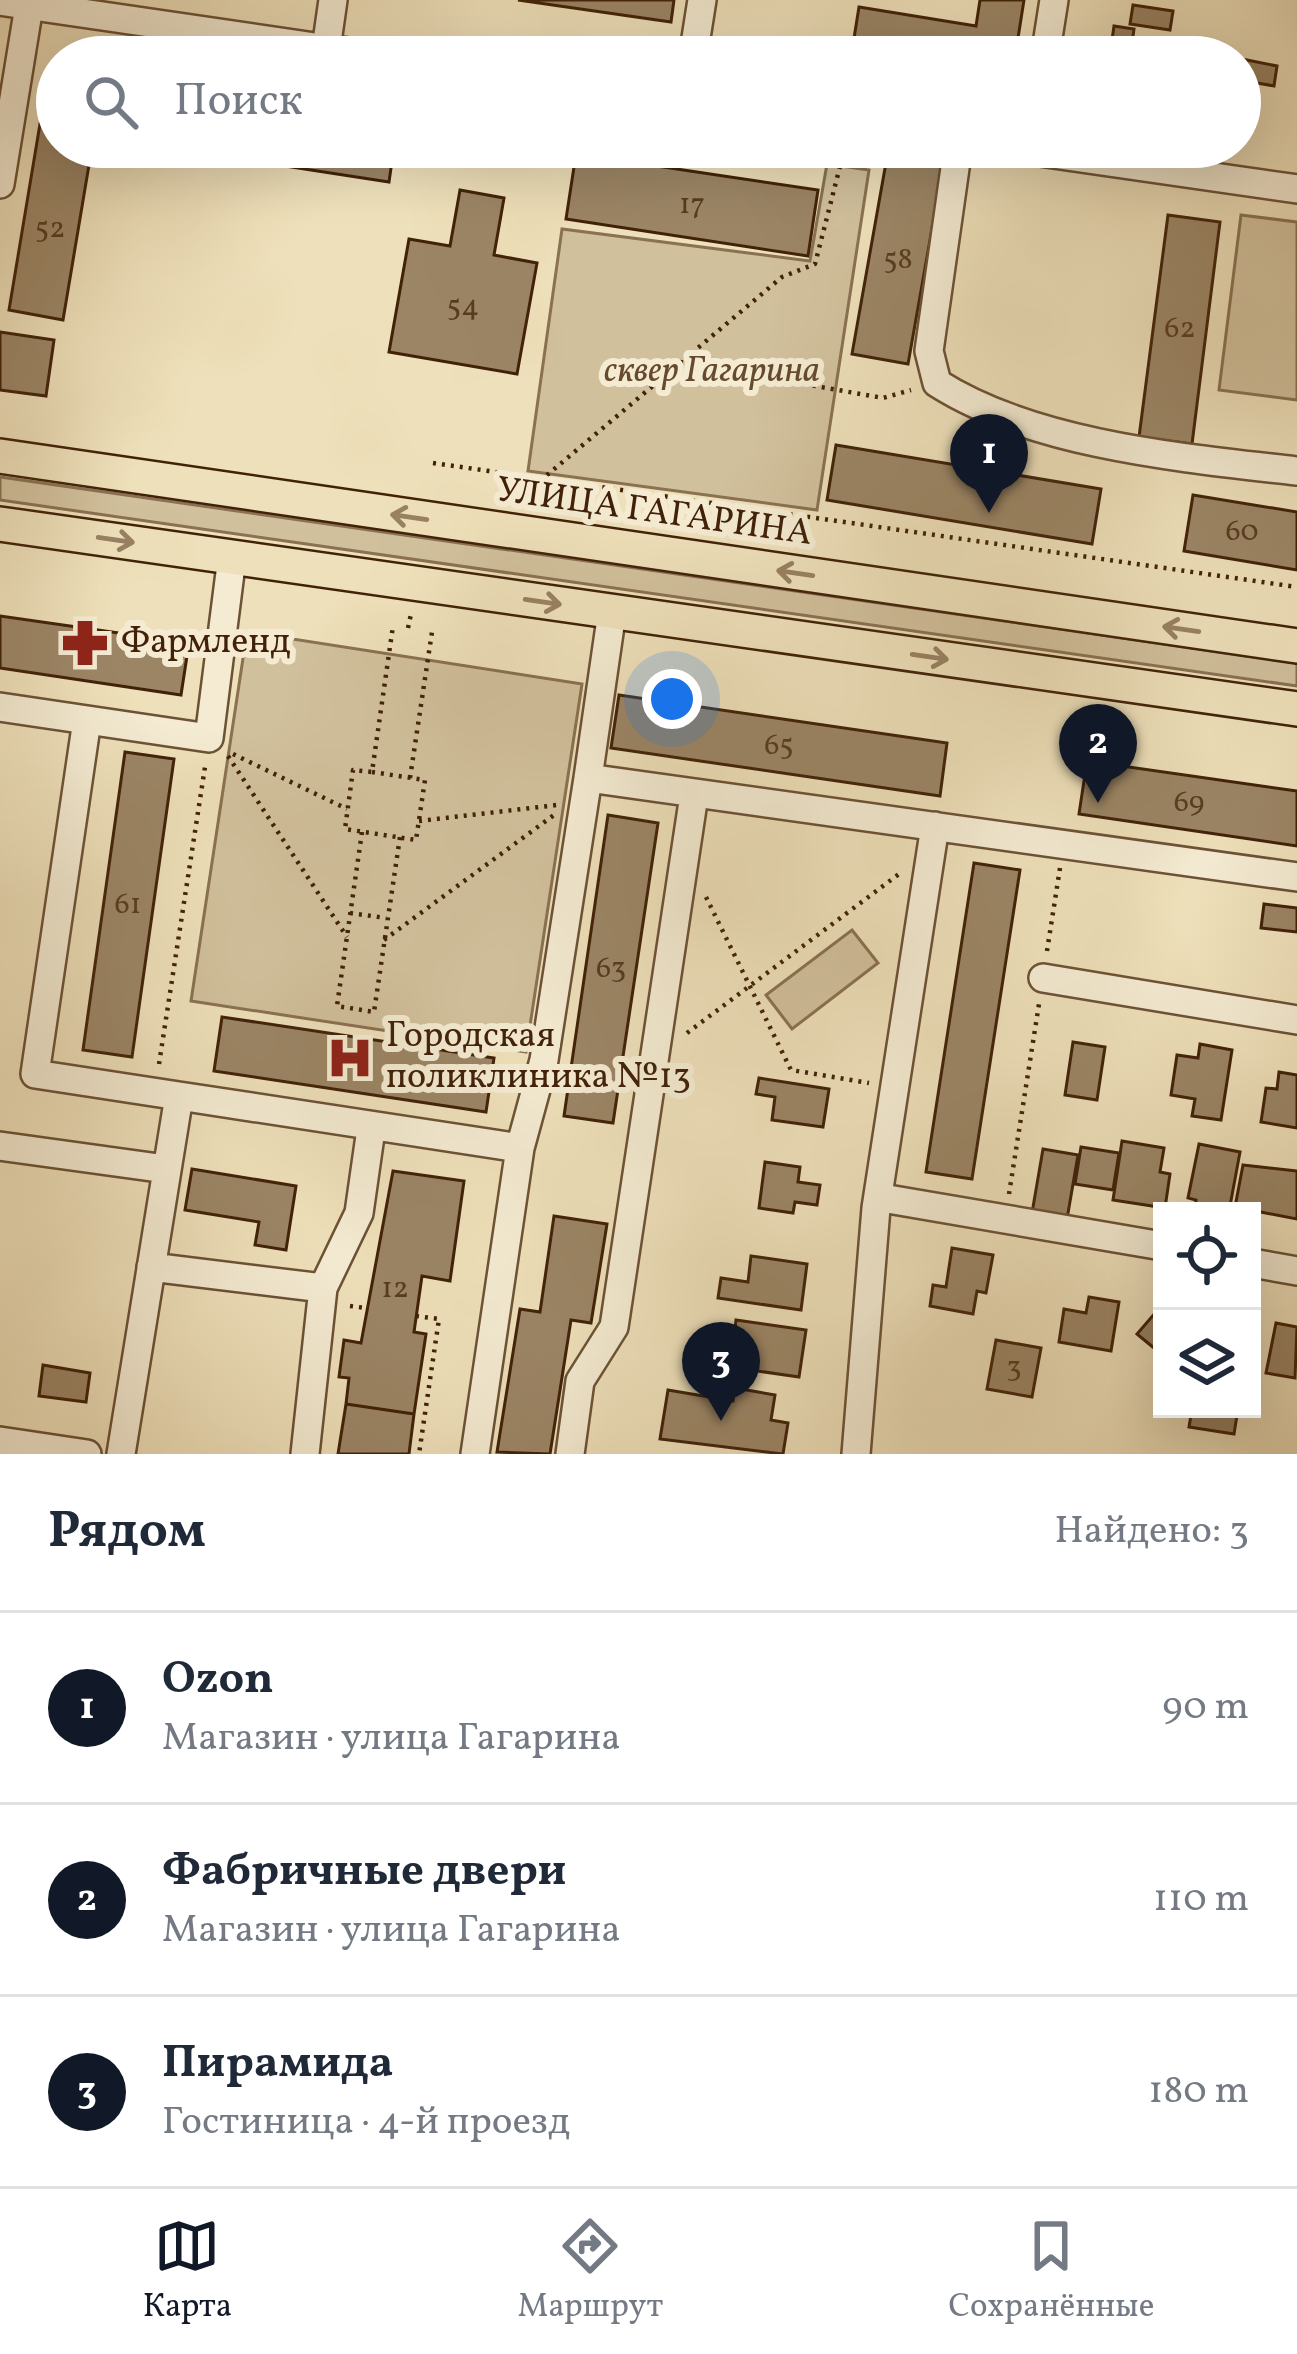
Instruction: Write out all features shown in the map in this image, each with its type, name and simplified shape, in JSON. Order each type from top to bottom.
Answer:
[{"type":"main road","name":"УЛИЦА ГАГАРИНА","points":[[0,456],[1297,646]]},
{"type":"main road","points":[[0,524],[1297,710]]},
{"type":"street","points":[[328,36],[333,0]]},
{"type":"street","points":[[696,36],[702,0]]},
{"type":"street","points":[[1048,36],[1054,0]]},
{"type":"street","points":[[0,2],[109,9],[255,36]]},
{"type":"street","points":[[0,184],[29,6]]},
{"type":"street","points":[[955,168],[929,351],[937,383],[975,407],[1022,421],[1125,446],[1297,471]]},
{"type":"street","points":[[1156,168],[1297,189]]},
{"type":"street","points":[[0,706],[209,738],[232,557]]},
{"type":"street","points":[[475,1454],[520,1148],[544,1060],[613,612]]},
{"type":"street","points":[[87,719],[35,1074],[371,1129],[520,1148]]},
{"type":"street","points":[[589,778],[933,838],[1063,844],[1297,877]]},
{"type":"street","points":[[570,1454],[580,1381],[614,1327],[694,794]]},
{"type":"street","points":[[856,1454],[882,1198],[933,838]]},
{"type":"street","points":[[1042,978],[1297,1020]]},
{"type":"street","points":[[121,1454],[166,1169],[167,1095]]},
{"type":"street","points":[[305,1454],[323,1288],[359,1213],[371,1129]]},
{"type":"street","points":[[0,1146],[166,1169]]},
{"type":"street","points":[[882,1198],[1153,1244]]},
{"type":"street","points":[[1261,1265],[1297,1271]]},
{"type":"street","points":[[151,1267],[323,1288]]},
{"type":"street","points":[[0,1441],[87,1454]]},
{"type":"path","points":[[540,481],[782,277],[815,264],[840,168]]},
{"type":"path","points":[[680,362],[883,398],[937,383]]},
{"type":"path","points":[[434,463],[1297,587]]},
{"type":"path","points":[[372,772],[393,626]]},
{"type":"path","points":[[410,778],[432,632]]},
{"type":"path","points":[[167,1095],[209,738]]},
{"type":"path","points":[[347,937],[224,749],[348,809]]},
{"type":"path","points":[[353,770],[410,778],[425,780],[416,840],[344,829],[353,770]]},
{"type":"path","points":[[385,940],[568,804],[419,821]]},
{"type":"path","points":[[362,832],[337,1006],[374,1012],[400,837]]},
{"type":"path","points":[[654,1058],[933,838]]},
{"type":"path","points":[[1005,1218],[1063,844]]},
{"type":"path","points":[[685,855],[791,1070],[897,1087]]},
{"type":"path","points":[[350,913],[388,919]]},
{"type":"path","points":[[416,1316],[439,1319],[419,1454]]},
{"type":"green space","name":"сквер Гагарина","points":[[826,168],[869,170],[817,510],[528,471],[562,229],[810,261]]},
{"type":"green space","points":[[1241,215],[1297,222],[1297,400],[1219,390]]},
{"type":"green space","points":[[0,477],[1297,663],[1297,686],[0,500]]},
{"type":"green space","points":[[247,632],[582,684],[526,1052],[191,1001]]},
{"type":"green space","points":[[852,930],[878,963],[792,1029],[766,995]]},
{"type":"building","points":[[518,0],[674,0],[671,22]]},
{"type":"building","points":[[980,0],[1024,0],[1018,36],[854,36],[859,7],[976,26]]},
{"type":"building","points":[[1133,5],[1173,11],[1170,30],[1130,24]]},
{"type":"building","points":[[1114,26],[1134,29],[1133,36],[1113,36]]},
{"type":"building","points":[[1261,63],[1277,66],[1274,86],[1261,84]]},
{"type":"building","points":[[36,148],[36,168],[88,168],[63,320],[9,310]]},
{"type":"building","points":[[298,168],[391,168],[389,182]]},
{"type":"building","points":[[574,168],[670,168],[818,190],[808,256],[566,219]]},
{"type":"building","points":[[885,168],[943,168],[908,364],[852,354]]},
{"type":"building","points":[[460,190],[504,198],[494,255],[537,263],[517,374],[389,352],[409,239],[450,246]]},
{"type":"building","points":[[1168,215],[1220,222],[1192,444],[1139,437]]},
{"type":"building","points":[[0,332],[54,340],[46,396],[0,390]]},
{"type":"building","points":[[836,445],[1101,489],[1092,544],[827,500]]},
{"type":"building","points":[[1193,495],[1297,512],[1297,570],[1184,551]]},
{"type":"building","points":[[0,616],[189,643],[181,695],[0,668]]},
{"type":"building","points":[[619,695],[947,743],[940,796],[611,748]]},
{"type":"building","points":[[125,752],[174,759],[132,1057],[83,1050]]},
{"type":"building","points":[[1087,761],[1297,791],[1297,846],[1079,814]]},
{"type":"building","points":[[608,815],[658,823],[613,1123],[564,1116]]},
{"type":"building","points":[[974,863],[1020,870],[972,1179],[926,1172]]},
{"type":"building","points":[[1264,904],[1297,908],[1297,932],[1261,928]]},
{"type":"building","points":[[222,1017],[494,1058],[486,1112],[214,1071]]},
{"type":"building","points":[[1073,1042],[1105,1047],[1097,1100],[1065,1095]]},
{"type":"building","points":[[1200,1044],[1232,1050],[1221,1120],[1192,1116],[1195,1099],[1171,1095],[1177,1055],[1198,1058]]},
{"type":"building","points":[[1279,1072],[1297,1075],[1297,1128],[1261,1122],[1266,1088],[1277,1089]]},
{"type":"building","points":[[759,1078],[829,1089],[823,1127],[772,1120],[775,1097],[756,1094]]},
{"type":"building","points":[[1122,1141],[1164,1148],[1160,1172],[1170,1174],[1166,1202],[1153,1202],[1153,1206],[1113,1200]]},
{"type":"building","points":[[1199,1144],[1240,1152],[1231,1202],[1188,1198]]},
{"type":"building","points":[[1081,1147],[1119,1153],[1113,1190],[1075,1184]]},
{"type":"building","points":[[1043,1149],[1078,1155],[1067,1219],[1032,1213]]},
{"type":"building","points":[[765,1162],[800,1167],[798,1182],[820,1185],[817,1205],[795,1202],[793,1213],[759,1208]]},
{"type":"building","points":[[1243,1165],[1297,1171],[1297,1219],[1261,1212],[1261,1202],[1236,1202]]},
{"type":"building","points":[[192,1169],[296,1186],[286,1250],[255,1245],[259,1222],[185,1210]]},
{"type":"building","points":[[393,1171],[464,1181],[450,1281],[422,1276],[414,1332],[426,1334],[414,1414],[346,1404],[349,1378],[339,1377],[344,1340],[361,1343]]},
{"type":"building","points":[[554,1216],[607,1224],[591,1323],[571,1320],[550,1454],[497,1452],[520,1309],[540,1312]]},
{"type":"building","points":[[952,1248],[993,1255],[986,1293],[977,1291],[973,1314],[930,1306],[933,1285],[946,1287]]},
{"type":"building","points":[[751,1256],[807,1264],[801,1310],[718,1298],[721,1278],[748,1282]]},
{"type":"building","points":[[1089,1297],[1119,1302],[1111,1351],[1059,1342],[1064,1309],[1086,1313]]},
{"type":"building","points":[[1153,1315],[1153,1347],[1137,1334]]},
{"type":"building","points":[[736,1320],[806,1330],[799,1377],[730,1367]]},
{"type":"building","points":[[1276,1323],[1297,1327],[1295,1378],[1266,1373]]},
{"type":"building","points":[[996,1340],[1041,1348],[1032,1397],[987,1389]]},
{"type":"building","points":[[43,1365],[90,1373],[86,1402],[39,1396]]},
{"type":"building","points":[[735,1388],[775,1395],[771,1420],[788,1423],[783,1454],[660,1439],[668,1390],[733,1401]]},
{"type":"building","points":[[346,1404],[414,1414],[409,1454],[338,1454]]},
{"type":"building","points":[[1190,1418],[1237,1418],[1234,1434],[1189,1427]]},
{"type":"place","name":"Ozon","points":[[989,513]]},
{"type":"place","name":"Фармленд","points":[[85,643]]},
{"type":"place","name":"Фабричные двери","points":[[1098,803]]},
{"type":"place","name":"Городская поликлиника №13","points":[[350,1058]]},
{"type":"place","name":"Пирамида","points":[[721,1421]]}]
